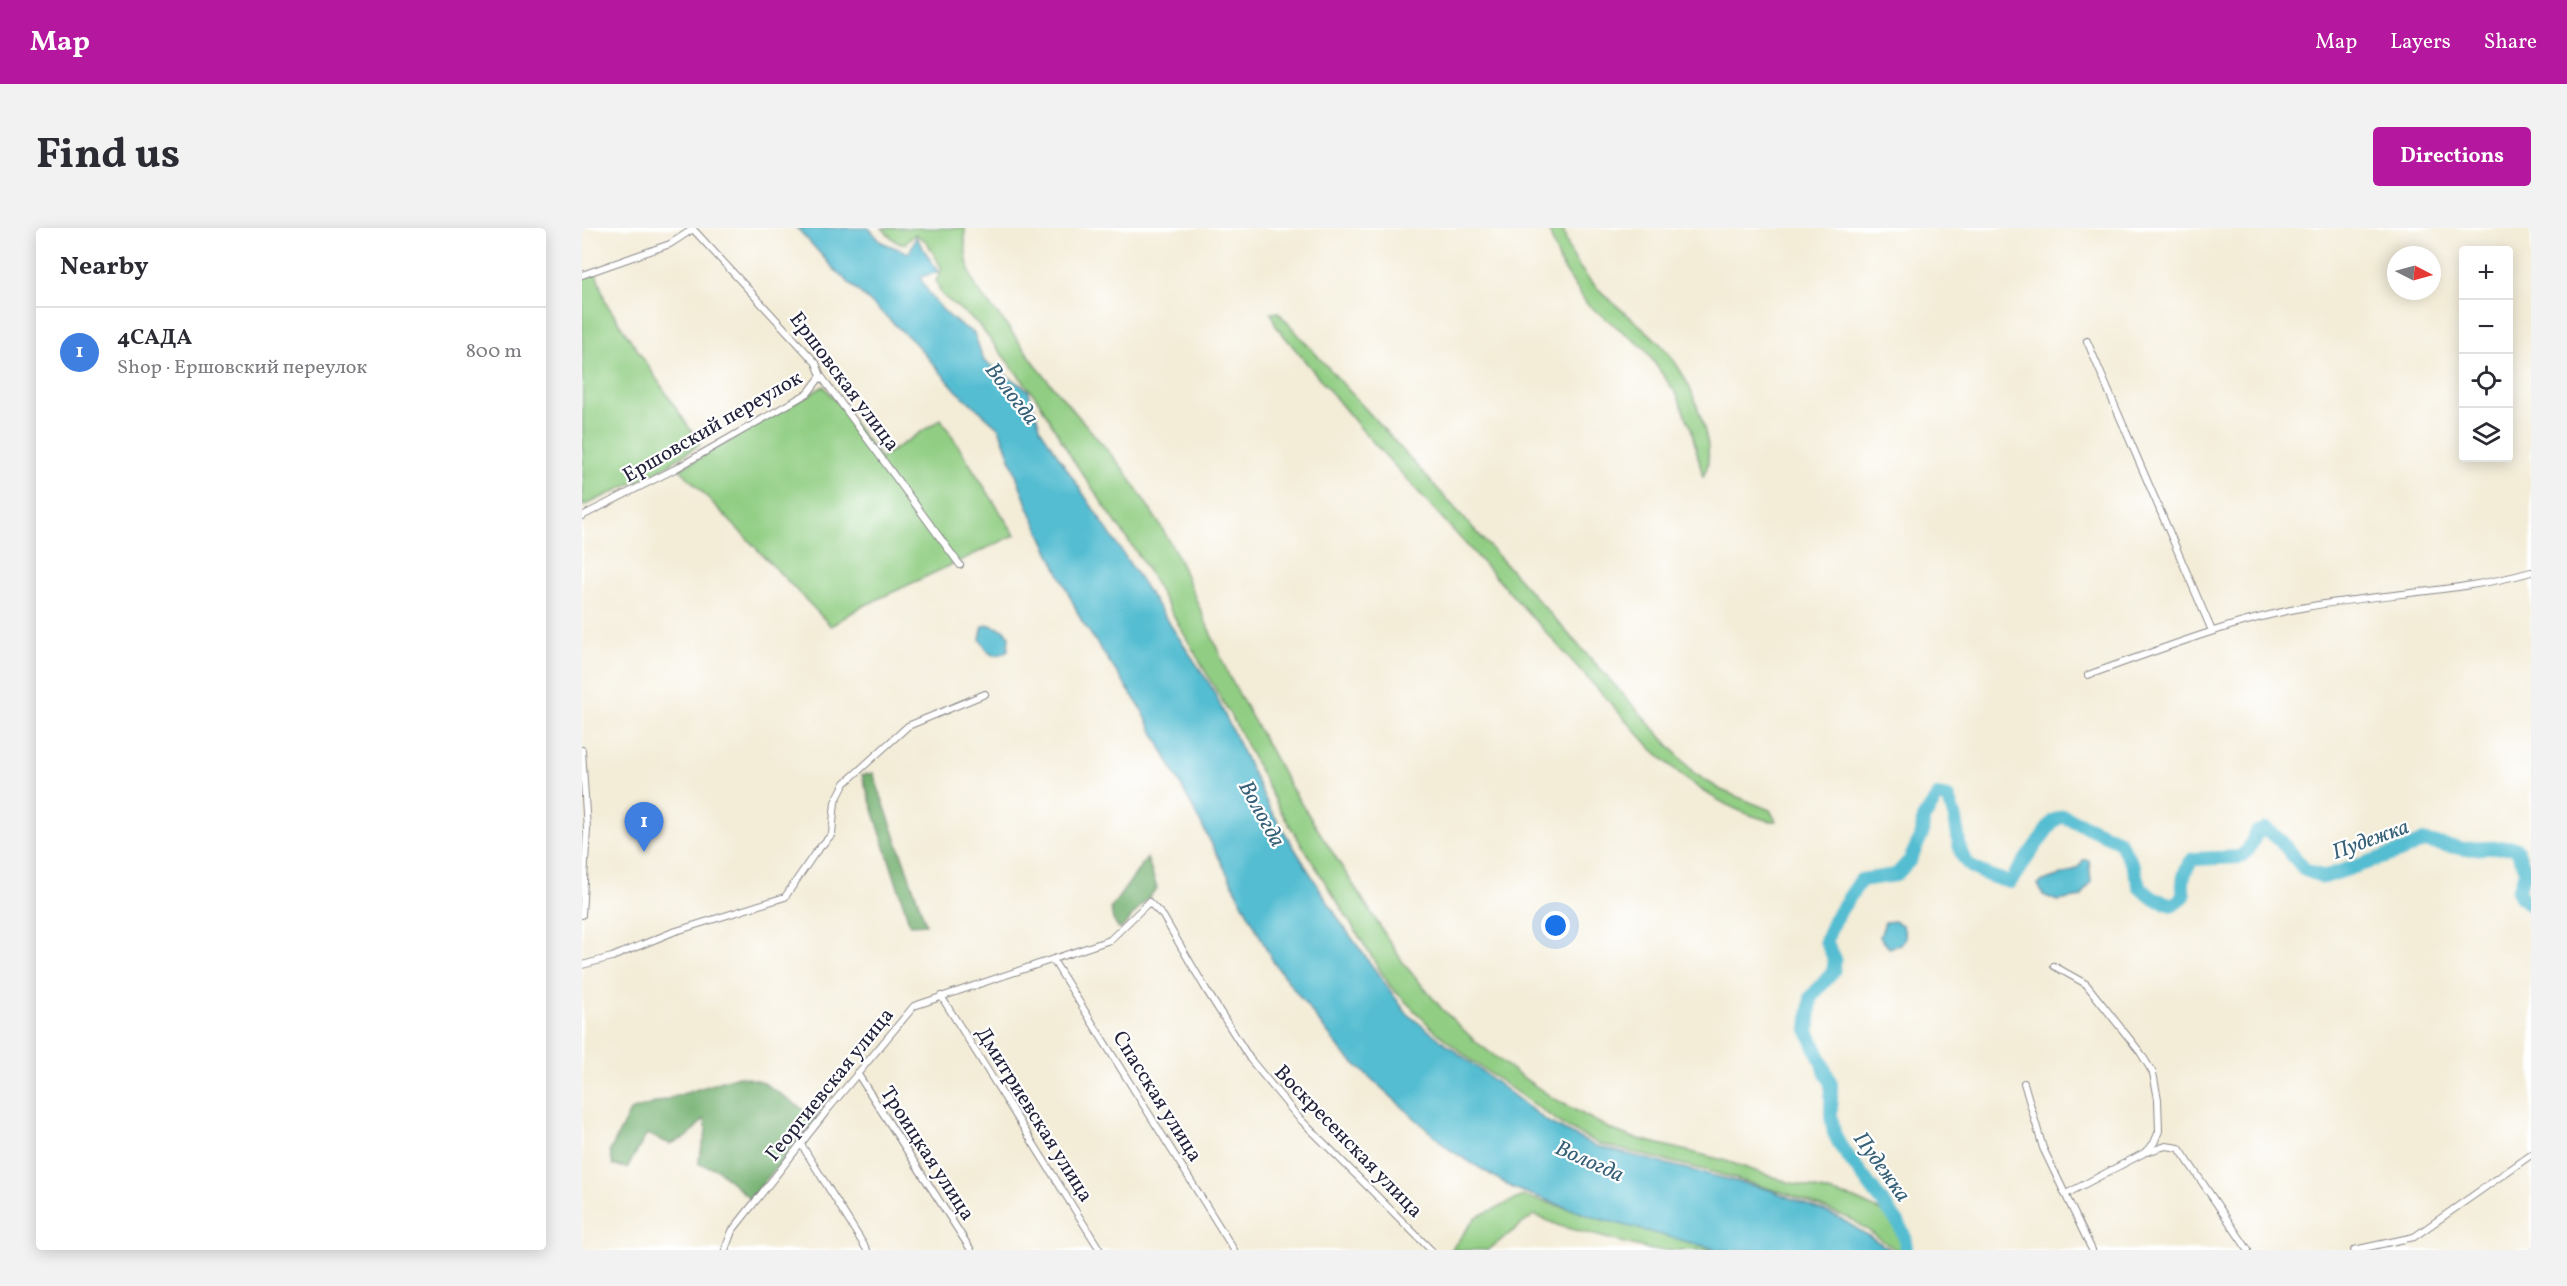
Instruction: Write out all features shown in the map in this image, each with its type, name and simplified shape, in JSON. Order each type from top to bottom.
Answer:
[{"type":"street","points":[[582,275],[670,244],[693,229]]},
{"type":"street","name":"Ершовская улица","points":[[693,229],[816,363],[821,376],[960,565]]},
{"type":"street","points":[[2087,341],[2212,631]]},
{"type":"street","name":"Ершовский переулок","points":[[582,516],[675,469],[714,444],[808,393],[816,387],[821,376]]},
{"type":"street","points":[[2088,675],[2212,631],[2305,607],[2499,581],[2531,572]]},
{"type":"street","points":[[582,964],[612,957],[673,932],[785,897],[814,853],[832,834],[836,802],[845,783],[908,726],[985,694]]},
{"type":"street","points":[[582,750],[587,829],[582,915]]},
{"type":"street","name":"Георгиевская улица","points":[[725,1250],[732,1231],[857,1073],[914,1006],[1110,940],[1149,902]]},
{"type":"street","name":"Воскресенская улица","points":[[1149,902],[1163,916],[1250,1059],[1298,1117],[1431,1250]]},
{"type":"street","name":"Спасская улица","points":[[1053,960],[1234,1250]]},
{"type":"street","points":[[2054,966],[2086,984],[2140,1052],[2153,1073],[2158,1099],[2159,1131],[2154,1143],[2144,1153]]},
{"type":"street","name":"Дмитриевская улица","points":[[941,996],[1100,1250]]},
{"type":"street","name":"Троицкая улица","points":[[857,1073],[970,1250]]},
{"type":"street","points":[[2024,1083],[2043,1148],[2092,1250]]},
{"type":"street","points":[[801,1144],[867,1250]]},
{"type":"street","points":[[2066,1194],[2144,1153],[2166,1146],[2179,1148],[2248,1250]]},
{"type":"street","points":[[2354,1250],[2414,1237],[2531,1155]]},
{"type":"green space","points":[[882,228],[965,228],[968,268],[983,298],[1002,319],[1045,377],[1125,471],[1160,525],[1176,553],[1229,676],[1290,786],[1404,964],[1442,1009],[1475,1041],[1518,1074],[1553,1098],[1610,1129],[1631,1137],[1723,1160],[1788,1182],[1852,1198],[1883,1212],[1903,1239],[1902,1249],[1896,1250],[1853,1220],[1788,1194],[1709,1171],[1599,1144],[1566,1127],[1472,1061],[1434,1030],[1390,986],[1280,810],[1235,723],[1141,559],[1073,460],[1038,400],[977,323],[942,295],[936,281],[942,269],[927,242],[915,234],[905,244],[896,242]]},
{"type":"green space","points":[[1548,228],[1563,228],[1568,247],[1577,264],[1589,279],[1662,346],[1684,376],[1694,397],[1706,437],[1708,461],[1703,477],[1691,428],[1677,395],[1644,348],[1587,304],[1560,263]]},
{"type":"green space","points":[[596,273],[606,303],[700,444],[659,471],[583,506],[582,278]]},
{"type":"green space","points":[[1278,312],[1694,773],[1721,790],[1770,810],[1776,821],[1753,816],[1725,804],[1675,770],[1652,749],[1363,431],[1276,326],[1271,313]]},
{"type":"green space","points":[[824,386],[881,458],[941,419],[1015,535],[859,608],[831,626],[680,469]]},
{"type":"green space","points":[[873,773],[926,924],[910,925],[862,775]]},
{"type":"green space","points":[[1147,858],[1157,888],[1120,930],[1113,920],[1111,908]]},
{"type":"green space","points":[[738,1076],[761,1081],[817,1119],[750,1199],[717,1169],[699,1164],[706,1130],[704,1119],[687,1137],[670,1144],[647,1134],[627,1168],[613,1165],[610,1151],[630,1111]]},
{"type":"green space","points":[[1523,1196],[1719,1250],[1652,1250],[1560,1226],[1534,1215],[1488,1250],[1451,1250],[1476,1217]]},
{"type":"water","name":"Вологда","points":[[797,228],[869,228],[881,242],[909,253],[916,237],[938,272],[920,277],[930,294],[942,310],[974,333],[984,361],[1028,390],[1041,430],[1211,686],[1270,809],[1341,923],[1407,1014],[1548,1122],[1595,1146],[1770,1190],[1838,1217],[1891,1250],[1719,1250],[1593,1217],[1513,1188],[1450,1150],[1343,1053],[1274,963],[1140,707],[1081,620],[1028,507],[999,428],[957,391],[914,342],[835,270]]},
{"type":"water","points":[[990,625],[1004,630],[1009,636],[1008,650],[998,655],[988,652],[980,639],[983,626]]},
{"type":"water","points":[[2083,860],[2089,860],[2091,882],[2081,897],[2057,901],[2043,895],[2038,884],[2075,870]]},
{"type":"water","points":[[1896,921],[1903,926],[1906,938],[1901,944],[1889,948],[1880,937],[1885,922]]},
{"type":"waterway","name":"Пудежка","points":[[1906,1250],[1905,1238],[1899,1224],[1841,1147],[1834,1133],[1831,1115],[1831,1084],[1808,1031],[1811,997],[1833,972],[1835,960],[1826,941],[1834,920],[1861,880],[1896,875],[1910,860],[1922,834],[1923,819],[1938,796],[1948,798],[1965,861],[1988,875],[2010,882],[2053,821],[2063,816],[2119,841],[2133,866],[2140,888],[2154,899],[2173,905],[2184,896],[2184,876],[2193,859],[2240,857],[2248,850],[2257,832],[2266,829],[2281,841],[2305,870],[2324,877],[2405,850],[2423,841],[2464,849],[2511,847],[2517,849],[2526,872],[2518,891],[2531,906]]},
{"type":"place","name":"4САДА","points":[[644,852]]}]
